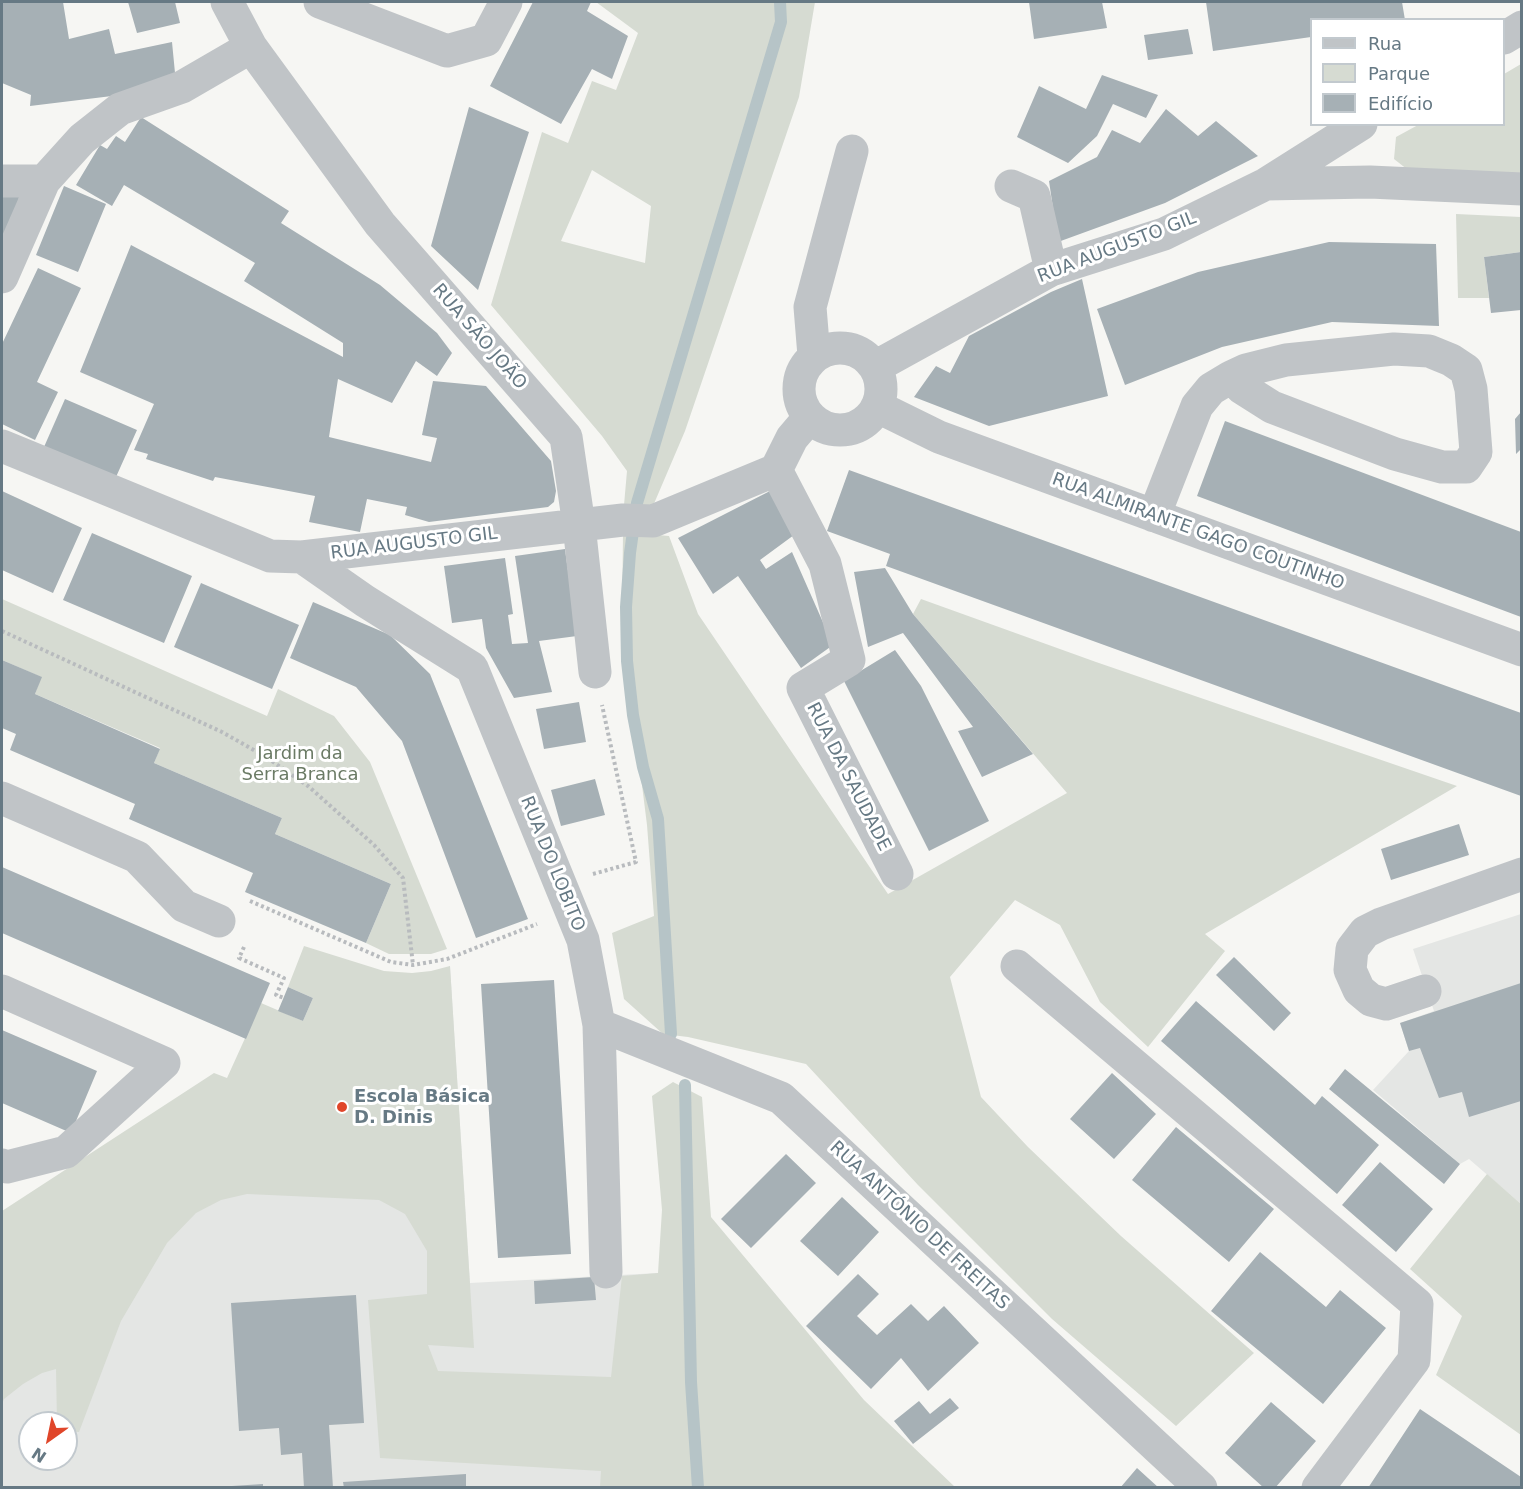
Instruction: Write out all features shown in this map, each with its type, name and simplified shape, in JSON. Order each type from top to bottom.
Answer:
[{"type":"street","name":"RUA SÃO JOÃO","points":[[227,2],[251,47],[380,224],[567,437],[595,672]]},
{"type":"street","points":[[320,2],[447,51],[486,40],[506,2]]},
{"type":"street","points":[[1505,37],[1521,27]]},
{"type":"street","points":[[2,277],[44,181],[82,139],[120,109],[182,87],[251,47]]},
{"type":"street","name":"RUA AUGUSTO GIL","points":[[875,367],[1051,270],[1164,234],[1266,184],[1358,126]]},
{"type":"street","points":[[814,356],[810,307],[852,151]]},
{"type":"street","points":[[2,181],[44,181]]},
{"type":"street","points":[[1266,184],[1370,182],[1521,189]]},
{"type":"street","points":[[1011,186],[1034,196],[1051,270]]},
{"type":"street","points":[[840,347],[866,356],[875,367],[881,387],[878,407],[860,426],[846,430],[833,430],[809,418],[802,406],[799,379],[805,366],[814,356],[840,347]]},
{"type":"street","points":[[1154,516],[1197,406],[1211,389],[1231,377],[1246,370],[1286,360],[1395,350],[1430,351],[1451,360],[1466,370],[1471,389],[1476,452],[1466,467],[1442,467],[1395,454],[1272,407],[1242,388],[1231,377]]},
{"type":"street","name":"RUA ALMIRANTE GAGO COUTINHO","points":[[878,407],[939,437],[1521,650]]},
{"type":"street","points":[[776,470],[792,438],[809,418]]},
{"type":"street","name":"RUA AUGUSTO GIL","points":[[2,446],[270,556],[302,557],[638,520],[776,470]]},
{"type":"street","name":"RUA DA SAUDADE","points":[[776,470],[825,564],[849,660],[803,688],[897,874]]},
{"type":"street","name":"RUA DO LOBITO","points":[[302,557],[365,601],[472,668],[583,940],[599,1025],[606,1272]]},
{"type":"street","points":[[2,798],[137,857],[184,906],[219,921]]},
{"type":"street","points":[[1425,991],[1386,1004],[1371,1000],[1359,990],[1350,970],[1352,949],[1365,932],[1381,924],[1521,874]]},
{"type":"street","points":[[1017,966],[1417,1305],[1414,1360],[1318,1488]]},
{"type":"street","points":[[2,991],[164,1063],[66,1152],[7,1167],[2,1165]]},
{"type":"street","name":"RUA ANTÓNIO DE FREITAS","points":[[599,1025],[781,1098],[1202,1488]]},
{"type":"path","points":[[2,631],[222,732],[266,757],[308,786],[374,845],[403,878],[413,965]]},
{"type":"path","points":[[284,998],[276,995],[284,978],[239,958],[249,934],[219,921],[230,892],[391,962],[413,965],[447,960],[636,862],[595,672]]},
{"type":"shaded area","points":[[1521,914],[1521,1204],[1469,1159],[1460,1164],[1373,1090],[1409,1051],[1400,1023],[1434,1011],[1413,949]]},
{"type":"shaded area","name":"Escola Básica D. Dinis","points":[[450,966],[470,1283],[658,1273],[644,1487],[2,1488],[2,1247]]},
{"type":"green space","points":[[596,2],[815,2],[799,97],[685,431],[653,506],[624,505],[627,471],[602,436],[491,305],[542,132],[568,143],[592,81],[616,90],[638,33]],"holes":[[[592,170],[651,206],[645,263],[561,241]]]},
{"type":"green space","points":[[1521,64],[1521,179],[1408,170],[1394,159],[1396,137],[1416,126],[1505,126],[1505,73]]},
{"type":"green space","points":[[1456,214],[1521,217],[1521,252],[1484,257],[1489,298],[1458,298]]},
{"type":"green space","points":[[623,532],[669,536],[698,614],[888,894],[1067,793],[913,614],[921,599],[1096,662],[1457,786],[1205,934],[1225,951],[1148,1047],[1100,1002],[1060,925],[1015,900],[950,977],[981,1097],[1028,1147],[1121,1236],[1254,1353],[1176,1426],[1052,1319],[918,1185],[806,1064],[688,1037],[663,1034],[624,999],[612,933],[654,916],[647,825],[622,625]]},
{"type":"green space","name":"Jardim da Serra Branca","points":[[2,599],[267,716],[278,689],[334,716],[370,762],[447,949],[431,954],[389,954],[366,943],[391,884],[275,834],[282,818],[154,763],[160,748],[35,694],[41,677],[2,660]]},
{"type":"green space","points":[[304,946],[384,971],[412,973],[450,966],[474,1348],[428,1345],[438,1371],[611,1377],[622,1276],[658,1273],[662,1210],[652,1096],[673,1082],[702,1097],[711,1217],[864,1400],[955,1487],[600,1487],[601,1471],[380,1458],[368,1300],[427,1294],[427,1251],[405,1214],[379,1200],[247,1194],[221,1200],[196,1213],[167,1243],[121,1321],[79,1432],[78,1411],[57,1411],[56,1369],[42,1373],[23,1384],[4,1399],[2,1404],[2,1211],[214,1073],[227,1078],[261,1003],[303,1021],[313,998],[288,987]]},
{"type":"green space","points":[[1487,1174],[1521,1204],[1521,1435],[1436,1375],[1462,1316],[1410,1269]]},
{"type":"building","points":[[2,2],[63,2],[69,39],[109,29],[115,54],[172,42],[175,73],[112,96],[30,106],[31,95],[2,83]]},
{"type":"building","points":[[128,2],[175,2],[180,23],[137,33]]},
{"type":"building","points":[[533,2],[591,2],[587,11],[628,36],[612,79],[592,69],[561,124],[490,86]]},
{"type":"building","points":[[1029,2],[1102,2],[1107,28],[1034,39]]},
{"type":"building","points":[[1206,2],[1402,2],[1405,18],[1310,18],[1310,37],[1213,51]]},
{"type":"building","points":[[1188,29],[1193,54],[1148,60],[1144,35]]},
{"type":"building","points":[[1102,75],[1158,95],[1146,118],[1113,104],[1097,136],[1068,163],[1017,137],[1039,86],[1086,109]]},
{"type":"building","points":[[469,107],[529,132],[478,290],[431,246]]},
{"type":"building","points":[[1166,109],[1198,136],[1216,121],[1258,156],[1165,203],[1058,242],[1049,181],[1097,157],[1112,130],[1140,143]]},
{"type":"building","points":[[141,117],[289,211],[281,223],[380,285],[437,333],[452,353],[437,376],[416,361],[392,403],[338,379],[329,437],[431,462],[437,438],[422,435],[433,381],[486,386],[551,461],[556,491],[554,502],[548,507],[429,522],[405,515],[407,507],[367,499],[360,532],[309,522],[315,496],[215,477],[213,481],[146,459],[148,454],[134,450],[154,404],[80,372],[131,245],[343,357],[343,343],[244,281],[255,263],[124,185],[112,206],[76,185],[100,145],[107,149],[116,136],[125,142]]},
{"type":"building","points":[[64,186],[106,204],[78,272],[36,255]]},
{"type":"building","points":[[2,192],[21,192],[2,249]]},
{"type":"building","points":[[1329,242],[1436,244],[1439,326],[1332,322],[1222,347],[1125,385],[1097,309],[1198,272]]},
{"type":"building","points":[[1521,252],[1521,310],[1491,313],[1484,257]]},
{"type":"building","points":[[38,268],[81,288],[37,382],[58,392],[35,440],[2,424],[2,344]]},
{"type":"building","points":[[1082,279],[1108,396],[989,426],[914,397],[936,366],[950,373],[969,336],[1051,292]]},
{"type":"building","points":[[65,399],[137,430],[116,477],[44,447]]},
{"type":"building","points":[[1521,412],[1521,449],[1516,454],[1515,419]]},
{"type":"building","points":[[1225,421],[1521,532],[1521,617],[1197,496]]},
{"type":"building","points":[[849,470],[1521,713],[1521,796],[886,566],[890,554],[827,531]]},
{"type":"building","points":[[2,491],[82,528],[53,593],[2,570]]},
{"type":"building","points":[[770,491],[794,535],[760,560],[766,569],[792,552],[833,645],[801,668],[738,576],[713,594],[678,538]]},
{"type":"building","points":[[92,533],[192,576],[164,643],[63,600]]},
{"type":"building","points":[[565,549],[577,636],[539,641],[552,692],[514,698],[486,648],[482,619],[452,623],[444,566],[505,558],[513,614],[508,615],[512,644],[528,643],[515,556]]},
{"type":"building","points":[[885,568],[913,614],[1033,754],[982,777],[958,731],[973,727],[903,633],[868,647],[854,572]]},
{"type":"building","points":[[201,583],[299,625],[272,689],[174,647]]},
{"type":"building","points":[[313,602],[390,635],[430,674],[528,919],[476,938],[402,741],[356,687],[290,658]]},
{"type":"building","points":[[895,650],[921,686],[989,821],[929,851],[844,681]]},
{"type":"building","points":[[2,660],[42,677],[35,694],[160,749],[154,763],[282,818],[275,834],[391,884],[366,943],[245,892],[253,873],[129,819],[135,804],[10,750],[16,734],[2,728]]},
{"type":"building","points":[[579,702],[586,742],[544,749],[536,709]]},
{"type":"building","points":[[595,779],[605,815],[561,826],[551,790]]},
{"type":"building","points":[[1459,824],[1469,855],[1391,880],[1381,849]]},
{"type":"building","points":[[2,867],[270,983],[246,1039],[2,933]]},
{"type":"building","points":[[1234,957],[1291,1013],[1274,1031],[1216,975]]},
{"type":"building","points":[[554,980],[571,1254],[498,1258],[481,984]]},
{"type":"building","points":[[1521,983],[1521,1101],[1469,1117],[1462,1092],[1439,1098],[1420,1048],[1409,1051],[1400,1023]]},
{"type":"building","points":[[288,987],[313,998],[303,1021],[278,1011]]},
{"type":"building","points":[[1196,1001],[1315,1105],[1322,1096],[1379,1145],[1337,1194],[1161,1041]]},
{"type":"building","points":[[2,1030],[97,1071],[71,1133],[2,1103]]},
{"type":"building","points":[[1345,1069],[1460,1164],[1444,1184],[1329,1089]]},
{"type":"building","points":[[1112,1073],[1156,1114],[1114,1159],[1070,1119]]},
{"type":"building","points":[[1176,1127],[1274,1209],[1229,1262],[1132,1180]]},
{"type":"building","points":[[786,1154],[816,1183],[751,1248],[721,1219]]},
{"type":"building","points":[[1380,1162],[1433,1209],[1396,1252],[1342,1205]]},
{"type":"building","points":[[842,1197],[879,1232],[838,1276],[800,1241]]},
{"type":"building","points":[[1260,1252],[1326,1307],[1340,1290],[1386,1328],[1323,1404],[1211,1311]]},
{"type":"building","points":[[858,1274],[879,1294],[857,1316],[877,1335],[911,1304],[928,1321],[944,1306],[979,1343],[928,1391],[901,1358],[871,1389],[806,1326]]},
{"type":"building","points":[[594,1277],[596,1300],[535,1304],[534,1281]]},
{"type":"building","points":[[356,1295],[364,1423],[329,1425],[333,1488],[304,1488],[302,1453],[281,1455],[279,1428],[239,1431],[231,1303]]},
{"type":"building","points":[[950,1398],[959,1408],[913,1444],[894,1421],[919,1401],[930,1414]]},
{"type":"building","points":[[1271,1402],[1316,1441],[1275,1488],[1264,1488],[1225,1453]]},
{"type":"building","points":[[1420,1409],[1521,1477],[1521,1488],[1368,1488]]},
{"type":"building","points":[[1137,1468],[1159,1488],[1120,1488]]},
{"type":"building","points":[[466,1474],[466,1488],[344,1488],[343,1482]]},
{"type":"building","points":[[263,1484],[263,1488],[232,1488],[232,1486]]},
{"type":"waterway","points":[[671,1034],[658,819],[643,767],[633,715],[627,661],[626,607],[630,553],[637,503],[781,22],[780,2]]},
{"type":"waterway","points":[[685,1085],[691,1382],[698,1488]]},
{"type":"place","name":"Escola Básica D. Dinis","points":[[342,1107]]}]
